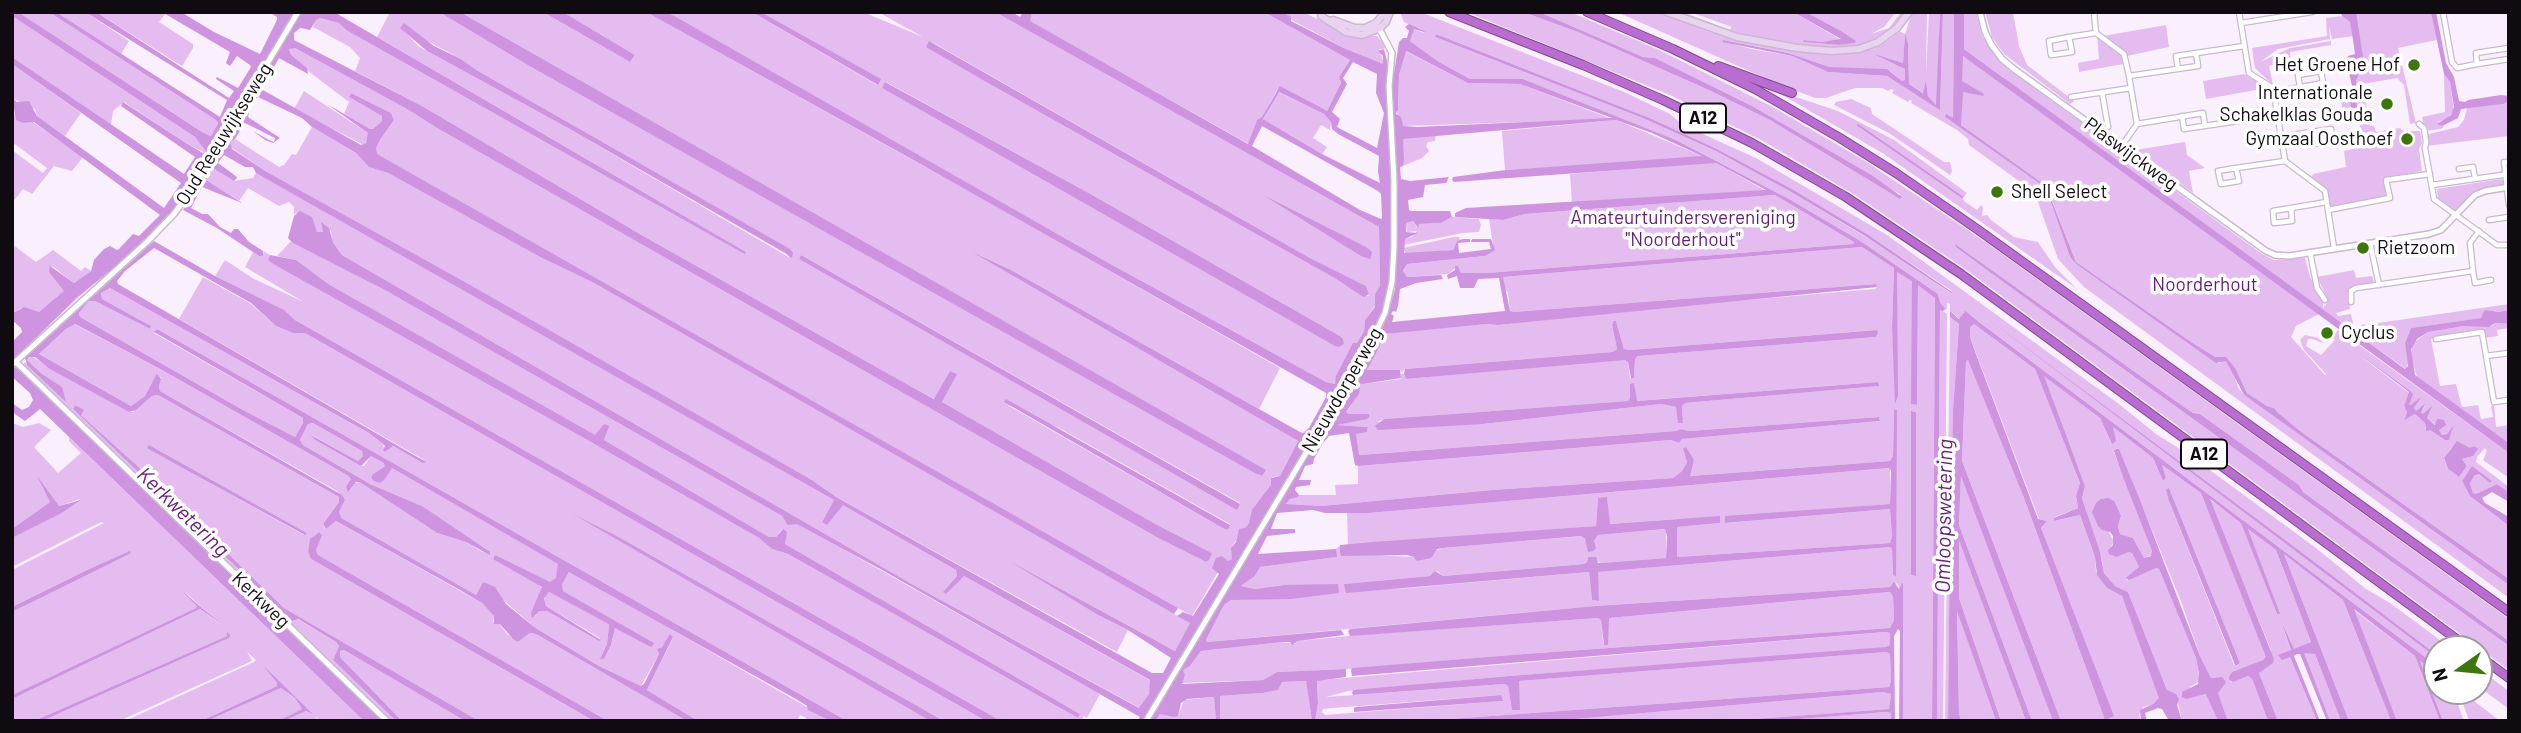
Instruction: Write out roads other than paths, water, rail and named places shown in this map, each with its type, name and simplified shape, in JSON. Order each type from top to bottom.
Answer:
[{"type":"highway","name":"A12","points":[[1449,12],[1601,72],[1672,104],[1770,153],[1846,197],[1971,282],[2451,635]]},
{"type":"highway","name":"A12","points":[[1587,12],[1688,56],[1800,114],[1916,186],[2509,612]]},
{"type":"highway","name":"A12","points":[[1688,56],[1756,78],[1791,93]]},
{"type":"highway","points":[[2493,666],[2509,678]]},
{"type":"main road","points":[[1311,12],[1357,28],[1378,26],[1388,12]]},
{"type":"main road","points":[[1667,12],[1711,30],[1746,40],[1839,51],[1859,49],[1881,41],[1897,28],[1909,12]]},
{"type":"street","name":"Oud Reeuwijkseweg","points":[[14,364],[174,214],[298,12]]},
{"type":"street","name":"Plaswijckweg","points":[[1980,12],[1985,32],[2002,59],[2266,251],[2284,257],[2441,230],[2475,195],[2508,187]]},
{"type":"street","points":[[2094,12],[2096,33]]},
{"type":"street","points":[[2239,12],[2249,73],[2273,88],[2285,161],[2325,191],[2334,248]]},
{"type":"street","points":[[2241,23],[2312,12]]},
{"type":"street","points":[[2443,12],[2452,62],[2457,68],[2509,60]]},
{"type":"street","name":"Nieuwdorperweg","points":[[1146,721],[1365,354],[1390,298],[1394,180],[1389,86],[1392,53],[1378,26]]},
{"type":"street","points":[[2069,37],[2071,52],[2051,55],[2049,41],[2069,37],[2096,33],[2124,54],[2137,124],[2121,147]]},
{"type":"street","points":[[2178,69],[2176,56],[2244,46]]},
{"type":"street","points":[[2477,64],[2476,53],[2509,48]]},
{"type":"street","points":[[2129,76],[2198,66],[2196,53]]},
{"type":"street","points":[[2274,92],[2323,83],[2321,71],[2298,75],[2300,87]]},
{"type":"street","points":[[2071,97],[2131,88]]},
{"type":"street","points":[[2102,92],[2108,127]]},
{"type":"street","points":[[2137,124],[2203,113],[2205,126]]},
{"type":"street","points":[[2182,117],[2184,129],[2278,114]]},
{"type":"street","points":[[2419,124],[2424,128],[2434,199],[2497,245],[2509,245]]},
{"type":"street","points":[[2281,137],[2306,133],[2331,129],[2333,141],[2308,145],[2306,133]]},
{"type":"street","points":[[2236,168],[2239,181],[2221,184],[2218,171],[2236,168],[2285,161]]},
{"type":"street","points":[[2509,162],[2504,162],[2509,205]]},
{"type":"street","points":[[2459,169],[2473,167],[2475,178]]},
{"type":"street","points":[[2328,210],[2390,198],[2386,180],[2430,174]]},
{"type":"street","points":[[2432,185],[2507,174]]},
{"type":"street","points":[[2291,208],[2292,221],[2274,223],[2273,211],[2291,208],[2327,202]]},
{"type":"street","points":[[2489,220],[2509,217]]},
{"type":"street","points":[[2479,231],[2470,243],[2475,283],[2491,280]]},
{"type":"street","points":[[2370,243],[2379,285]]},
{"type":"street","points":[[2310,253],[2317,288],[2325,300]]},
{"type":"street","points":[[2351,302],[2351,291],[2356,288],[2473,271]]},
{"type":"street","points":[[2436,339],[2482,332],[2494,402],[2509,400]]},
{"type":"street","points":[[2487,356],[2509,353]]},
{"type":"street","name":"Kerkweg","points":[[14,364],[387,721]]},
{"type":"water","points":[[12,12],[18,12],[211,136],[218,123],[216,120],[49,12],[56,12],[220,117],[227,100],[85,12],[96,12],[229,98],[234,91],[216,79],[217,77],[238,88],[250,65],[237,56],[230,66],[226,63],[230,52],[162,12],[181,12],[214,32],[260,54],[277,20],[277,17],[269,12],[294,12],[252,84],[245,91],[209,157],[176,207],[127,257],[78,297],[12,361],[12,342],[22,332],[12,320],[12,310],[15,312],[24,307],[39,312],[64,291],[49,272],[50,266],[74,283],[91,271],[94,260],[104,249],[110,246],[119,249],[133,234],[139,236],[160,215],[34,122],[23,123],[16,120],[12,98],[17,102],[29,101],[37,116],[164,208],[181,183],[12,64],[12,57],[184,174],[195,157],[121,106],[123,102],[189,145],[203,153],[206,151],[195,137],[12,16]]},
{"type":"water","points":[[301,12],[334,12],[746,252],[745,254],[346,30],[339,23],[320,18],[310,30],[300,28],[294,33],[294,40],[422,106],[645,237],[934,399],[950,371],[957,374],[942,402],[1159,526],[1212,553],[1209,560],[1206,562],[1160,539],[407,109],[295,48],[289,49],[291,55],[307,68],[308,74],[279,58],[274,67],[276,74],[270,71],[261,89],[361,145],[366,143],[368,133],[327,104],[370,129],[382,121],[382,116],[349,97],[351,93],[391,113],[394,120],[376,148],[377,154],[1178,608],[1174,614],[594,283],[540,257],[388,173],[369,167],[356,153],[312,127],[302,118],[258,97],[250,108],[248,117],[280,138],[273,143],[265,140],[253,131],[274,142],[275,138],[245,123],[230,142],[232,149],[267,172],[812,480],[836,497],[1152,673],[1163,673],[1171,658],[1011,562],[1175,651],[1190,623],[1177,616],[1183,612],[1193,616],[1219,574],[1212,568],[1216,558],[1222,556],[1228,561],[1232,559],[1231,548],[1236,542],[1239,529],[1245,528],[1249,523],[1252,510],[1271,485],[1271,478],[1280,476],[1298,441],[970,251],[1011,270],[1300,432],[1303,433],[1309,428],[1326,393],[646,12],[666,12],[676,17],[1105,261],[1326,382],[1335,384],[1336,376],[1353,343],[1357,343],[1364,331],[1365,320],[1375,307],[1375,294],[1380,286],[1379,227],[995,12],[1012,12],[1020,17],[1023,12],[1032,12],[1030,21],[1248,144],[1257,120],[1262,117],[1280,86],[1327,111],[1341,83],[1339,77],[1350,60],[1264,12],[1286,14],[1291,17],[1291,21],[1383,64],[1383,56],[1378,51],[1384,49],[1388,65],[1386,81],[1392,211],[1391,280],[1382,317],[1358,362],[1143,721],[1137,721],[1140,717],[882,570],[797,524],[788,525],[782,516],[383,289],[293,243],[288,238],[294,216],[300,211],[312,217],[317,232],[323,232],[321,222],[329,228],[333,243],[342,255],[917,587],[1139,708],[1149,694],[1150,680],[964,576],[946,594],[943,592],[957,576],[956,570],[843,505],[827,525],[822,522],[834,500],[256,173],[253,167],[245,167],[224,155],[218,163],[237,177],[236,179],[234,181],[213,168],[206,180],[242,203],[202,187],[191,208],[208,214],[220,227],[231,233],[238,229],[249,242],[263,251],[263,256],[183,210],[217,157],[255,86],[259,84]],"holes":[[[1353,62],[1377,74],[1376,93],[1384,113],[1377,148],[1337,127],[1340,119],[1332,112],[1347,84],[1343,78]],[[1279,92],[1324,114],[1338,134],[1379,156],[1380,183],[1322,154],[1263,119]],[[1262,126],[1378,191],[1381,194],[1382,218],[1360,210],[1252,146]]]},
{"type":"water","points":[[439,12],[460,12],[1266,470],[1262,476],[1253,472],[531,67]]},
{"type":"water","points":[[543,12],[563,12],[635,55],[630,62]]},
{"type":"water","points":[[752,12],[761,12],[881,79],[878,85]]},
{"type":"water","points":[[1523,12],[1539,12],[1643,57],[1655,58],[1752,106],[1873,176],[1902,197],[1900,199],[1770,120],[1711,91],[1578,32]]},
{"type":"water","points":[[1793,12],[1806,12],[1856,41],[1839,45],[1803,42],[1841,39]]},
{"type":"water","points":[[1940,12],[1943,12],[1940,110],[1887,76],[1828,72],[1792,56],[1722,42],[1723,40],[1788,53],[1829,67],[1887,69],[1902,81],[1905,80],[1905,69],[1874,54],[1903,63],[1905,34],[1908,43],[1909,84],[1923,93],[1926,80],[1928,96],[1936,105]]},
{"type":"water","points":[[1954,12],[1964,12],[1964,49],[2405,369],[2408,366],[2405,343],[2411,328],[2481,318],[2487,310],[2509,310],[2509,324],[2495,323],[2489,327],[2464,326],[2428,332],[2417,339],[2411,349],[2415,375],[2509,443],[2509,453],[1963,56],[1962,81],[1984,94],[1963,92],[1961,125],[2046,186],[2076,262],[2194,344],[2215,357],[2226,357],[2235,368],[2247,393],[2274,408],[2300,431],[2509,579],[2509,585],[2244,395],[2226,361],[2216,363],[2076,264],[2070,257],[2046,188],[1945,117],[1946,114],[1953,118]]},
{"type":"water","points":[[2341,12],[2356,12],[2363,57],[2356,81],[2357,113],[2351,117],[2347,115],[2351,108],[2349,96],[2342,94],[2342,91],[2352,86],[2346,59],[2355,54],[2350,22]]},
{"type":"water","points":[[2431,12],[2436,12],[2446,63],[2454,77],[2459,101],[2501,95],[2509,96],[2509,101],[2461,109],[2458,118],[2442,126],[2437,124],[2451,115],[2454,107]]},
{"type":"water","points":[[404,23],[434,46],[790,249],[792,257],[568,128],[427,51],[400,28]]},
{"type":"water","points":[[1409,24],[1428,33],[1414,29],[1410,41],[1439,62],[1470,79],[1523,79],[1676,140],[1789,199],[1862,242],[1938,294],[1940,303],[1945,308],[1940,310],[1937,721],[1932,721],[1935,298],[1918,285],[1917,405],[1911,404],[1912,281],[1897,272],[1898,396],[1895,404],[1892,326],[1894,268],[1862,247],[1503,277],[1510,311],[1513,312],[1876,284],[1877,287],[1384,334],[1367,370],[1400,370],[1401,378],[1357,383],[1359,394],[1346,412],[1369,414],[1369,417],[1337,425],[1368,427],[1367,432],[1356,434],[1359,455],[1681,429],[1689,431],[1879,417],[1880,421],[1682,439],[1679,443],[1671,440],[1358,466],[1355,465],[1349,433],[1329,436],[1313,464],[1305,466],[1299,480],[1311,480],[1310,485],[1296,487],[1298,497],[1290,499],[1286,504],[1321,506],[1492,490],[1673,478],[1682,471],[1687,462],[1683,449],[1686,447],[1694,460],[1690,476],[1890,461],[1893,456],[1894,410],[1897,410],[1896,577],[1893,575],[1890,547],[1598,572],[1599,601],[1592,600],[1589,572],[1346,593],[1344,584],[1430,576],[1435,571],[1443,576],[1584,564],[1588,557],[1596,557],[1598,563],[1666,558],[1667,536],[1665,529],[1598,535],[1594,541],[1596,548],[1588,552],[1585,539],[1581,536],[1443,548],[1437,549],[1431,558],[1417,561],[1407,555],[1341,556],[1340,553],[1340,545],[1596,526],[1598,498],[1607,497],[1610,524],[1720,516],[1720,523],[1677,527],[1677,557],[1890,543],[1890,509],[1725,523],[1725,516],[1890,504],[1889,468],[1369,513],[1325,513],[1313,510],[1277,513],[1271,529],[1295,529],[1295,533],[1267,536],[1258,554],[1336,549],[1337,557],[1260,567],[1255,576],[1241,586],[1255,589],[1284,585],[1338,584],[1339,593],[1291,599],[1231,600],[1224,605],[1207,642],[1341,630],[1344,635],[1298,641],[1292,645],[1290,642],[1282,642],[1201,651],[1190,666],[1183,670],[1185,675],[1182,684],[1263,680],[1277,672],[1346,669],[1346,677],[1317,681],[1318,704],[1315,721],[1312,721],[1306,681],[1282,682],[1278,690],[1263,693],[1220,696],[1220,721],[1216,721],[1214,697],[1187,699],[1181,703],[1178,716],[1160,714],[1156,721],[1148,721],[1380,333],[1388,314],[1395,289],[1396,244],[1397,173],[1392,86],[1399,42],[1407,38],[1409,31],[1405,27]],"holes":[[[1406,51],[1468,83],[1520,84],[1612,118],[1403,126],[1401,117],[1396,112],[1399,75]],[[1616,120],[1702,156],[1506,170],[1453,177],[1452,180],[1454,182],[1716,163],[1766,190],[1466,208],[1455,213],[1455,217],[1503,220],[1525,214],[1775,195],[1854,242],[1853,244],[1487,273],[1461,273],[1458,266],[1455,266],[1455,270],[1447,275],[1448,279],[1457,276],[1460,288],[1474,288],[1478,279],[1499,278],[1505,311],[1392,322],[1394,316],[1391,314],[1396,312],[1400,289],[1416,283],[1443,279],[1441,275],[1407,277],[1403,271],[1407,264],[1485,256],[1495,250],[1491,239],[1472,239],[1471,242],[1489,242],[1491,249],[1459,253],[1458,243],[1470,242],[1470,239],[1463,239],[1457,241],[1453,250],[1404,253],[1405,239],[1418,233],[1406,232],[1406,223],[1413,221],[1418,228],[1419,224],[1441,223],[1452,217],[1450,211],[1409,210],[1408,200],[1423,197],[1425,185],[1446,183],[1449,177],[1410,181],[1401,179],[1403,139]]]},
{"type":"water","points":[[1436,34],[1652,119],[1717,149],[1792,189],[1867,234],[1952,292],[1865,236],[1716,151],[1645,119],[1435,37]]},
{"type":"water","points":[[929,41],[1310,258],[1366,286],[1369,294],[1364,297],[995,87],[926,47]]},
{"type":"water","points":[[885,82],[1087,192],[1340,336],[1344,344],[1335,346],[882,88]]},
{"type":"water","points":[[1263,195],[1366,247],[1372,252],[1370,259],[1361,256]]},
{"type":"water","points":[[154,241],[215,276],[284,310],[295,320],[1001,721],[986,721],[305,333],[293,333],[276,326],[251,303],[154,248],[125,271],[117,281],[118,284],[426,462],[423,463],[393,446],[385,452],[385,446],[369,433],[110,288],[101,293],[102,299],[151,326],[150,329],[95,301],[89,301],[79,313],[80,317],[295,437],[303,418],[154,332],[157,329],[847,721],[831,721],[808,710],[807,706],[796,699],[569,572],[562,584],[563,591],[654,643],[652,647],[649,646],[615,628],[611,645],[604,659],[600,659],[607,644],[607,623],[549,592],[544,598],[546,606],[601,640],[547,611],[540,611],[532,618],[531,613],[542,587],[493,559],[495,555],[550,582],[556,578],[558,564],[392,468],[380,483],[374,481],[372,475],[385,466],[384,463],[371,456],[361,466],[315,440],[311,435],[358,461],[363,456],[362,451],[313,423],[308,424],[300,440],[303,445],[370,484],[422,506],[490,552],[490,555],[466,542],[437,533],[361,483],[356,482],[348,492],[346,487],[351,479],[347,475],[75,324],[39,354],[131,406],[145,396],[157,373],[161,379],[160,391],[342,495],[345,500],[339,512],[341,518],[476,595],[483,582],[495,587],[506,604],[534,627],[599,666],[641,686],[659,654],[657,649],[662,647],[670,634],[673,637],[647,690],[698,721],[687,721],[536,634],[530,633],[518,642],[500,624],[494,624],[494,616],[482,603],[460,590],[336,521],[326,529],[323,524],[339,502],[339,497],[158,395],[152,396],[136,410],[129,412],[50,369],[35,357],[29,357],[27,360],[42,374],[62,387],[66,402],[27,365],[25,358]]},
{"type":"water","points":[[1955,244],[2299,485],[2303,492],[2509,641],[2509,646],[2061,324]]},
{"type":"water","points":[[270,255],[296,260],[330,285],[595,435],[604,424],[609,426],[604,440],[769,537],[776,537],[783,529],[787,532],[785,544],[1080,714],[1078,718],[788,554],[772,549],[759,538],[273,264],[268,260]]},
{"type":"water","points":[[801,255],[1240,504],[1237,510],[799,259]]},
{"type":"water","points":[[1969,305],[2301,552],[2423,644],[2423,647]]},
{"type":"water","points":[[1950,311],[1959,319],[1965,311],[2423,655],[2423,663],[2420,661],[2423,677],[2415,656],[2354,609],[2397,721],[2391,721],[2343,600],[2284,554],[2349,721],[2341,721],[2315,654],[2304,653],[2330,721],[2327,721],[2300,654],[2297,654],[2294,656],[2320,721],[2317,721],[2290,657],[2282,660],[2278,655],[2291,650],[2281,621],[2294,649],[2311,642],[2276,550],[2248,529],[2280,614],[2277,614],[2241,523],[2210,499],[2274,659],[2273,663],[2259,673],[2278,721],[2268,721],[2252,679],[2248,676],[2233,682],[2229,680],[2232,672],[2266,657],[2201,493],[2162,465],[2166,478],[2163,481],[2153,458],[2113,427],[2116,441],[2112,444],[2100,418],[2044,376],[2085,486],[2082,498],[2104,573],[2115,586],[2128,592],[2167,690],[2176,694],[2179,699],[2177,705],[2182,721],[2169,721],[2162,709],[2158,708],[2145,713],[2147,721],[2141,721],[2140,710],[2159,698],[2122,596],[2107,588],[2097,575],[2095,557],[2080,515],[2054,521],[2054,518],[2078,508],[2076,496],[2080,483],[2035,369],[1974,324],[1970,327],[1970,337],[1976,354],[2038,519],[2047,521],[2041,528],[2114,716],[2105,720],[2024,498],[1968,360],[1962,461],[2061,721],[2053,721],[1961,476],[1959,525],[2032,721],[2026,721],[1959,540],[1959,598],[2001,721],[1996,721],[1957,611],[1961,721],[1948,721],[1953,410],[1959,324],[1950,317]]},
{"type":"water","points":[[1614,321],[1624,349],[1630,350],[1877,330],[1878,333],[1876,337],[1638,356],[1635,359],[1634,378],[1631,378],[1628,362],[1625,360],[1406,379],[1404,374],[1405,369],[1612,352],[1617,349],[1612,325]]},
{"type":"water","points":[[2359,354],[2413,394],[2409,405],[2421,397],[2414,408],[2416,411],[2425,404],[2421,413],[2423,414],[2432,406],[2427,418],[2435,425],[2437,419],[2444,420],[2446,425],[2439,430],[2442,435],[2447,434],[2453,426],[2449,440],[2430,430],[2426,431],[2425,423],[2415,414],[2404,420],[2407,412],[2404,406],[2409,392]]},
{"type":"water","points":[[12,365],[382,721],[364,721],[40,409],[25,421],[12,412],[12,403],[22,410],[29,407],[33,400],[30,393],[12,377]]},
{"type":"water","points":[[1878,382],[1879,386],[1685,403],[1682,406],[1683,423],[1678,423],[1676,407],[1661,404],[1483,424],[1378,430],[1375,426],[1384,419],[1628,401],[1630,384],[1634,383],[1637,401]]},
{"type":"water","points":[[1006,399],[1230,525],[1229,528],[1226,530],[1004,402]]},
{"type":"water","name":"Kerkwetering","points":[[75,405],[84,410],[81,415],[143,471],[284,608],[479,721],[465,721],[344,650],[340,651],[340,657],[402,721],[396,721],[333,660],[339,646],[336,642],[298,619],[292,621],[73,409]]},
{"type":"water","points":[[1911,411],[1916,412],[1916,576],[1911,575]]},
{"type":"water","points":[[2457,441],[2478,449],[2473,456],[2462,459],[2467,466],[2459,477],[2448,469],[2444,458]]},
{"type":"water","points":[[149,445],[307,533],[305,535],[188,471],[147,448]]},
{"type":"water","points":[[2119,449],[2140,500],[2200,656],[2211,678],[2222,677],[2226,682],[2218,693],[2228,721],[2218,721],[2206,694],[2186,699],[2182,697],[2182,692],[2198,684],[2199,674],[2196,658],[2159,569],[2129,580],[2126,578],[2139,567],[2132,553],[2117,557],[2109,554],[2113,536],[2098,526],[2092,512],[2096,503],[2108,498],[2114,501],[2121,516],[2118,526],[2120,534],[2133,538],[2144,558],[2151,556],[2152,551],[2123,477],[2114,451]]},
{"type":"water","points":[[2472,466],[2492,481],[2490,483],[2479,474],[2475,475],[2470,483],[2473,493],[2497,484],[2509,492],[2509,502],[2492,492],[2482,498],[2485,503],[2509,517],[2509,526],[2470,496],[2462,481]]},
{"type":"water","points":[[37,476],[59,506],[81,500],[60,514],[12,538],[12,529],[50,502]]},
{"type":"water","points":[[2169,488],[2240,663],[2237,665],[2169,501],[2166,490]]},
{"type":"water","points":[[573,514],[617,536],[944,721],[930,721]]},
{"type":"water","points":[[319,532],[322,535],[316,550],[318,555],[608,721],[594,721],[311,559],[308,552],[310,539]]},
{"type":"water","points":[[130,551],[131,553],[12,612],[12,607]]},
{"type":"water","points":[[1894,582],[1899,589],[1903,582],[1903,721],[1899,721],[1898,629],[1894,636],[1895,721],[1891,721],[1891,713],[1886,712],[1776,721],[1727,721],[1889,709],[1891,694],[1883,692],[1553,721],[1423,721],[1889,687],[1890,654],[1886,652],[1519,681],[1520,710],[1512,710],[1508,686],[1505,684],[1352,693],[1353,690],[1509,676],[1886,647],[1890,645],[1890,633],[1885,632],[1352,676],[1351,670],[1524,654],[1890,628],[1894,620],[1893,596],[1890,592],[1609,618],[1608,645],[1604,645],[1601,620],[1598,618],[1350,636],[1350,629],[1595,606],[1890,587]]},
{"type":"water","points":[[182,591],[221,624],[200,609],[12,699],[12,695],[196,608]]},
{"type":"water","points":[[227,632],[229,638],[42,721],[34,721],[227,636]]},
{"type":"water","points":[[261,663],[313,714],[306,711],[278,721],[302,709],[295,698],[281,688],[207,721],[201,721],[277,686]]},
{"type":"water","points":[[1501,695],[1503,701],[1354,712],[1356,707]]},
{"type":"water","points":[[2434,705],[2437,705],[2443,721],[2440,721]]},
{"type":"waterway","points":[[1858,125],[1962,197]]},
{"type":"place","name":"Het Groene Hof","points":[[2414,65]]},
{"type":"place","name":"Internationale Schakelklas Gouda","points":[[2387,104]]},
{"type":"place","name":"Gymzaal Oosthoef","points":[[2407,139]]},
{"type":"place","name":"Shell Select","points":[[1997,192]]},
{"type":"place","name":"Rietzoom","points":[[2363,248]]},
{"type":"place","name":"Cyclus","points":[[2327,333]]},
{"type":"park label","name":"Amateurtuindersvereniging \"Noorderhout\"","points":[[1683,229]]},
{"type":"park label","name":"Noorderhout","points":[[2205,285]]},
{"type":"water label","name":"Omloopswetering","points":[[1944,516]]}]
